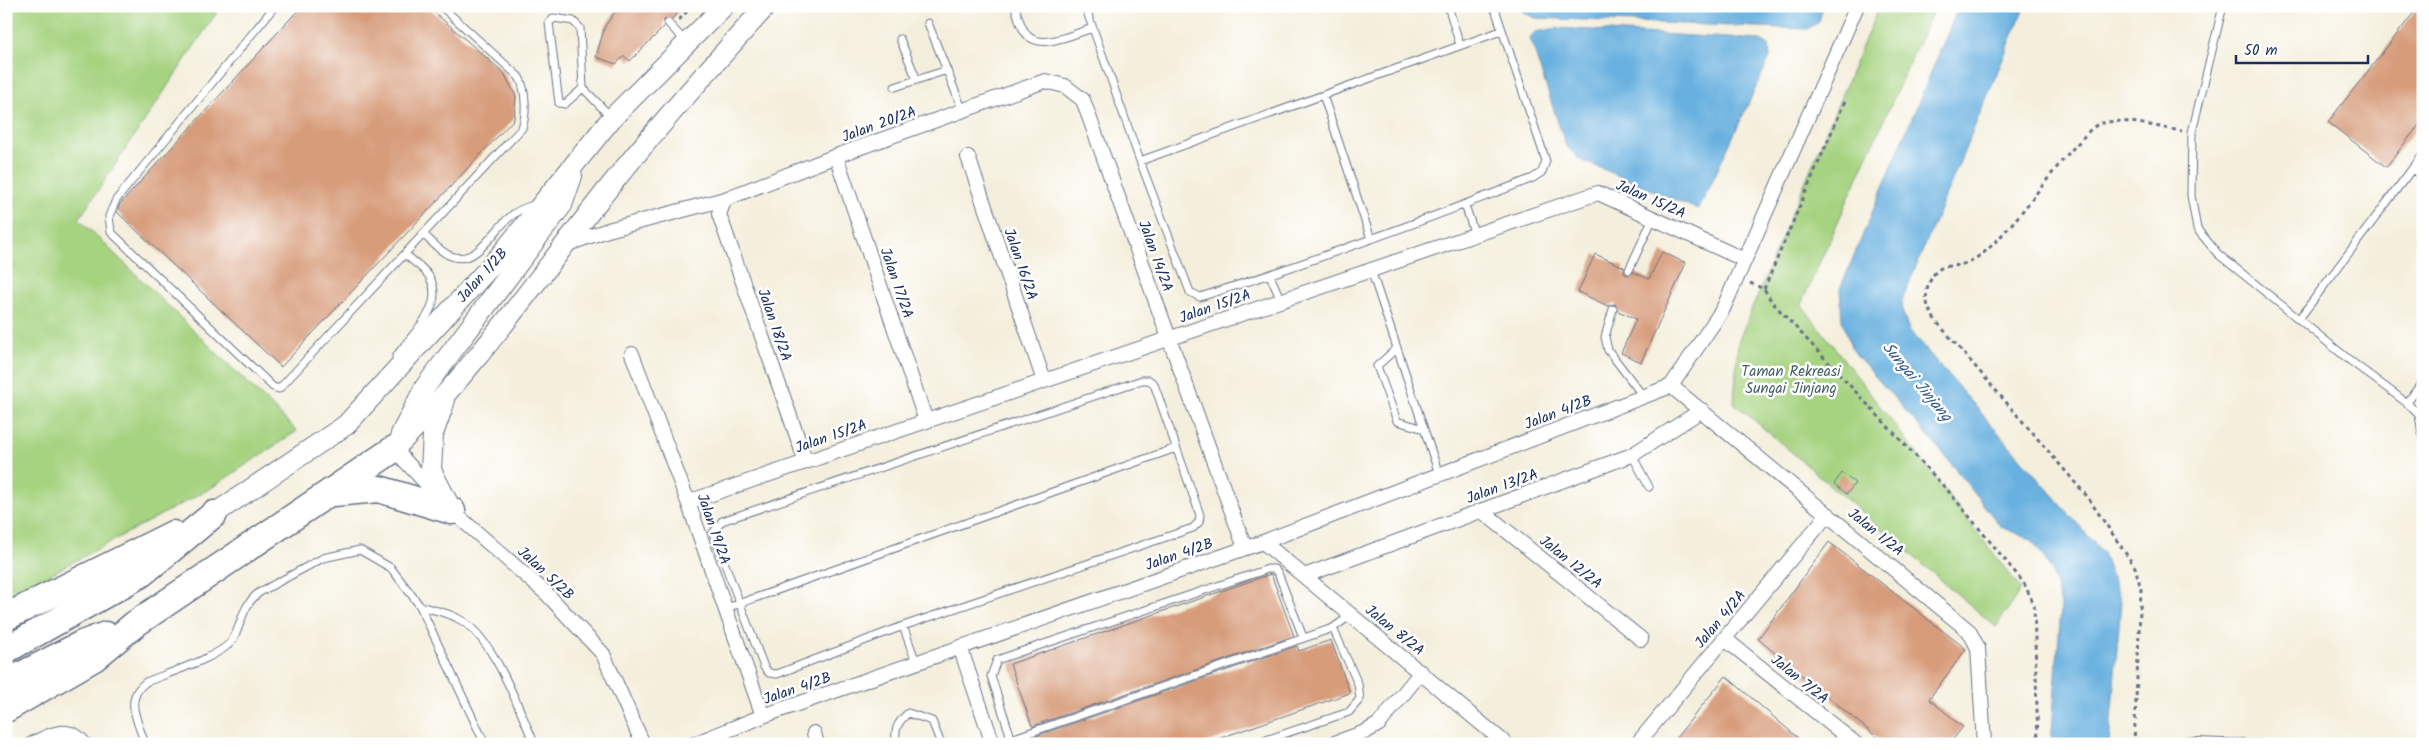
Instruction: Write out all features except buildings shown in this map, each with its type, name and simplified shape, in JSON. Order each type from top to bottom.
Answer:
[{"type":"highway","points":[[6,709],[94,658],[135,624],[332,493],[394,449]]},
{"type":"highway","points":[[332,493],[379,489],[452,511]]},
{"type":"highway","points":[[6,617],[214,514]]},
{"type":"highway","points":[[6,650],[141,574],[214,514]]},
{"type":"highway","points":[[6,683],[82,644],[135,624]]},
{"type":"street","name":"Jalan 1/2B","points":[[214,514],[346,425],[499,257],[612,118],[724,6]]},
{"type":"street","points":[[394,449],[448,394],[687,92],[766,6]]},
{"type":"street","points":[[1671,386],[1723,309],[1857,6]]},
{"type":"street","name":"Jalan 20/2A","points":[[565,245],[608,230],[725,199],[836,156],[1044,81]]},
{"type":"street","name":"Jalan 14/2A","points":[[1044,81],[1065,86],[1082,100],[1245,548]]},
{"type":"street","name":"Jalan 17/2A","points":[[836,156],[926,421]]},
{"type":"street","name":"Jalan 16/2A","points":[[968,157],[1044,381]]},
{"type":"street","points":[[394,449],[425,386],[562,205],[576,164]]},
{"type":"street","name":"Jalan 15/2A","points":[[688,502],[1598,193],[1745,260]]},
{"type":"street","name":"Jalan 18/2A","points":[[725,199],[719,214],[806,462]]},
{"type":"street","name":"Jalan 19/2A","points":[[632,354],[688,502],[724,609],[764,716]]},
{"type":"street","name":"Jalan 4/2B","points":[[694,744],[764,716],[916,662],[1263,542],[1671,386]]},
{"type":"street","name":"Jalan 1/2A","points":[[1671,386],[1969,630],[1978,648],[1984,744]]},
{"type":"street","points":[[448,394],[433,434],[431,470],[452,511]]},
{"type":"street","name":"Jalan 13/2A","points":[[1304,576],[1632,455],[1702,410]]},
{"type":"street","name":"Jalan 5/2B","points":[[394,449],[452,511],[546,594],[603,654],[643,744]]},
{"type":"street","name":"Jalan 12/2A","points":[[1482,511],[1641,639]]},
{"type":"street","name":"Jalan 4/2A","points":[[1637,744],[1828,514]]},
{"type":"street","name":"Jalan 8/2A","points":[[1263,542],[1506,744]]},
{"type":"street","name":"Jalan 7/2A","points":[[1725,639],[1853,743]]},
{"type":"street","points":[[960,647],[992,744]]},
{"type":"street","points":[[1332,744],[1365,732],[1379,724],[1421,672]]},
{"type":"street","points":[[32,744],[53,732],[66,732],[84,744]]},
{"type":"lane","points":[[276,6],[116,200],[110,216],[111,232],[273,387],[279,389],[522,128],[525,120],[523,83],[519,76],[441,6]]},
{"type":"lane","points":[[1015,6],[1022,26],[1029,37],[1044,42],[1093,28]]},
{"type":"lane","points":[[1085,6],[1140,161],[1190,292],[1194,296],[1200,297],[1270,275],[1465,205],[1533,178],[1542,172],[1546,161],[1494,6]]},
{"type":"lane","points":[[1448,6],[1460,45]]},
{"type":"lane","points":[[2223,6],[2192,132],[2191,195],[2197,229],[2218,254],[2407,403],[2419,415],[2423,439]]},
{"type":"lane","points":[[583,88],[565,104],[559,103],[549,23],[554,18],[573,21],[580,28],[583,88],[612,118]]},
{"type":"lane","points":[[928,23],[963,111]]},
{"type":"lane","points":[[670,25],[687,43]]},
{"type":"lane","points":[[1140,161],[1501,31]]},
{"type":"lane","points":[[900,39],[917,80]]},
{"type":"lane","points":[[895,87],[947,70]]},
{"type":"lane","points":[[1323,95],[1371,239]]},
{"type":"lane","points":[[2299,319],[2423,155]]},
{"type":"lane","points":[[2412,169],[2423,177]]},
{"type":"lane","points":[[423,234],[450,256],[465,258],[482,247],[510,217],[526,207],[544,203]]},
{"type":"lane","points":[[1465,205],[1475,234]]},
{"type":"lane","points":[[1629,270],[1653,218]]},
{"type":"lane","points":[[390,378],[392,365],[400,351],[423,322],[434,304],[434,289],[430,277],[405,254]]},
{"type":"lane","points":[[1371,270],[1439,474]]},
{"type":"lane","points":[[1270,275],[1281,300]]},
{"type":"lane","points":[[1613,309],[1605,337],[1608,350],[1644,396]]},
{"type":"lane","points":[[1397,348],[1377,366],[1397,422],[1424,429]]},
{"type":"lane","points":[[1142,380],[1148,380],[1154,384],[1176,448],[1200,515],[1199,522],[1193,528],[903,626],[777,674],[769,673],[764,667],[714,533],[722,521],[1142,380]]},
{"type":"lane","points":[[2407,403],[2423,381]]},
{"type":"lane","points":[[724,609],[1176,448]]},
{"type":"lane","points":[[1632,455],[1649,487]]},
{"type":"lane","points":[[145,744],[133,704],[137,689],[146,682],[211,656],[233,640],[244,608],[251,598],[323,558],[360,550],[391,568],[420,606],[485,744]]},
{"type":"lane","points":[[1303,637],[1278,573],[1274,569],[1268,569],[1017,652],[997,660],[991,676],[1012,741],[1333,628],[1351,615]]},
{"type":"lane","points":[[420,606],[458,618],[474,630],[488,646],[532,738],[531,744]]},
{"type":"lane","points":[[903,626],[916,662]]},
{"type":"lane","points":[[1254,744],[1349,712],[1360,699],[1358,684],[1333,628]]},
{"type":"lane","points":[[897,744],[895,736],[898,722],[908,713],[932,721],[941,744]]},
{"type":"lane","points":[[2176,744],[2183,741],[2261,744]]},
{"type":"path","points":[[670,25],[692,6]]},
{"type":"path","points":[[1845,101],[1764,289],[1772,302],[1950,493],[2024,583],[2034,604],[2038,744]]},
{"type":"path","points":[[2134,744],[2141,589],[2135,567],[2086,495],[1936,321],[1926,307],[1927,291],[1937,270],[1946,265],[1959,265],[1987,250],[2011,225],[2066,155],[2097,124],[2112,121],[2192,132]]},
{"type":"green space","points":[[6,6],[221,6],[79,219],[297,431],[211,488],[6,598]]},
{"type":"green space","name":"Taman Rekreasi Sungai Jinjang","points":[[1879,6],[1935,6],[1801,304],[2021,589],[1996,627],[1734,403],[1738,342]]},
{"type":"water","points":[[1521,6],[1823,6],[1819,22],[1807,29],[1536,18],[1524,13]]},
{"type":"water","name":"Sungai Jinjang","points":[[1959,6],[2025,6],[1902,300],[1903,313],[1909,330],[2103,553],[2121,601],[2109,744],[2051,744],[2061,607],[2052,570],[2032,540],[2001,527],[1942,452],[1852,350],[1842,320],[1840,289]]},
{"type":"water","points":[[1557,28],[1761,40],[1769,45],[1770,57],[1704,199],[1697,209],[1579,159],[1566,146],[1530,38],[1535,32]]}]
